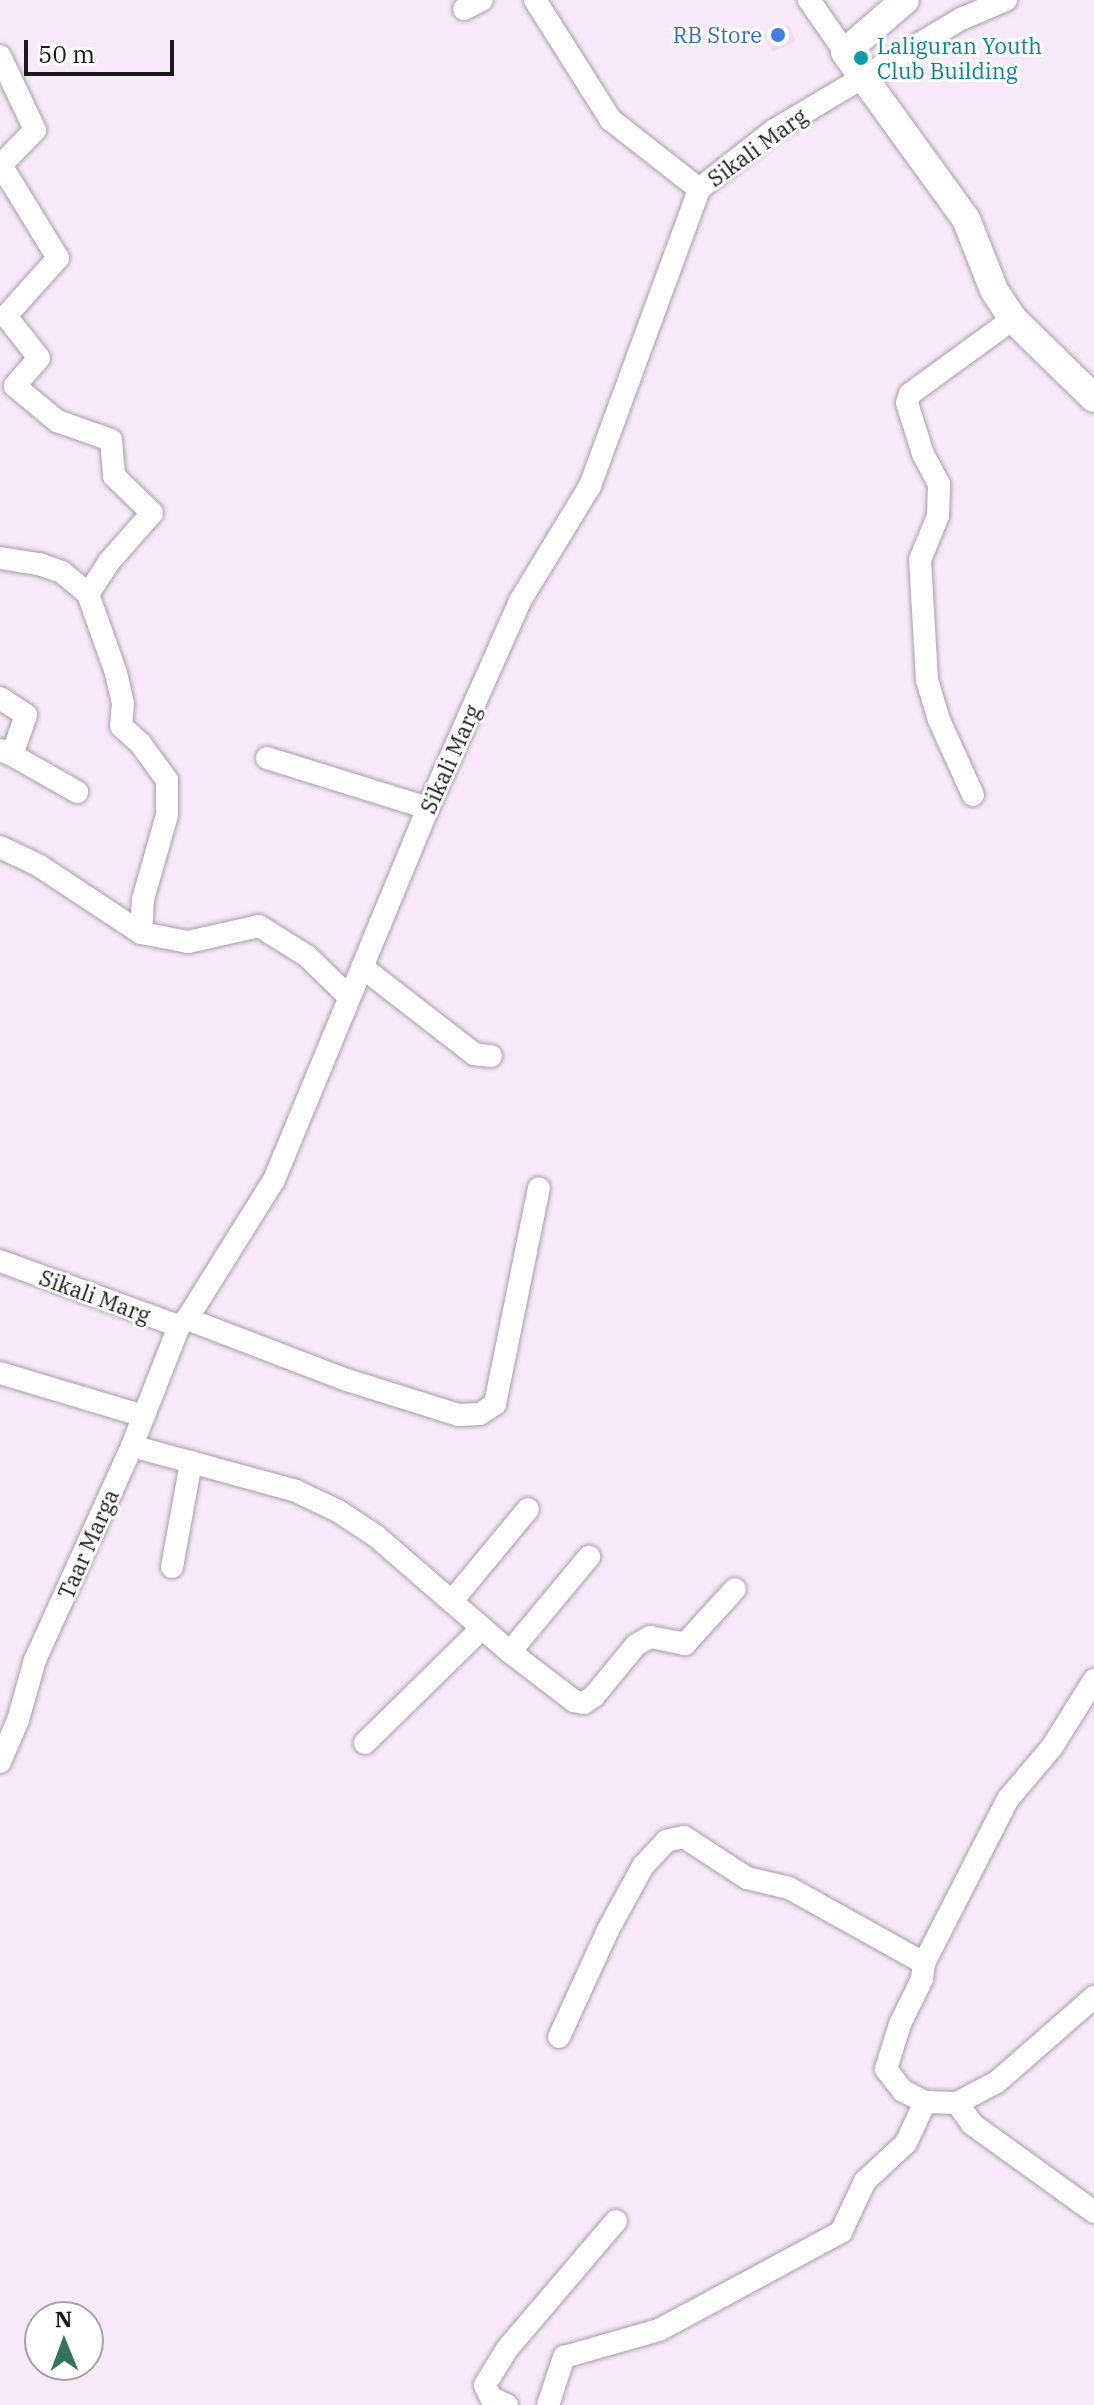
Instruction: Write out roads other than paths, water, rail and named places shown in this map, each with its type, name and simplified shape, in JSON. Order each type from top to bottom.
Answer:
[{"type":"street","points":[[535,0],[611,120],[699,189]]},
{"type":"street","points":[[809,0],[861,78],[966,219],[994,290],[1013,319],[1094,398]]},
{"type":"street","points":[[845,52],[905,0]]},
{"type":"street","name":"Sikali Marg","points":[[0,1261],[183,1322],[274,1180],[428,808],[520,601],[590,486],[699,189],[773,131],[961,19],[1006,0]]},
{"type":"street","points":[[0,56],[35,130],[1,165],[58,258],[6,316],[39,358],[15,386],[57,421],[111,440],[114,476],[152,513],[109,562],[88,594]]},
{"type":"street","points":[[973,795],[939,720],[927,680],[920,560],[938,516],[939,484],[923,454],[907,403],[910,394],[1013,319]]},
{"type":"street","points":[[0,558],[39,564],[62,572],[88,594],[116,673],[123,704],[121,726],[155,761],[167,780],[170,796],[143,899],[141,933]]},
{"type":"street","points":[[0,698],[26,715],[6,753],[77,792]]},
{"type":"street","points":[[267,758],[428,808]]},
{"type":"street","points":[[0,847],[38,865],[141,933],[188,942],[259,926],[307,956],[349,997]]},
{"type":"street","points":[[362,967],[474,1054],[491,1056]]},
{"type":"street","points":[[183,1322],[347,1380],[459,1415],[480,1414],[495,1404],[539,1188]]},
{"type":"street","name":"Taar Marga","points":[[0,1762],[18,1720],[35,1660],[132,1446],[183,1322]]},
{"type":"street","points":[[0,1373],[143,1416]]},
{"type":"street","points":[[132,1446],[296,1491],[338,1511],[376,1536],[510,1652],[574,1701],[584,1703],[636,1645],[650,1637],[685,1644],[735,1589]]},
{"type":"street","points":[[172,1567],[191,1462]]},
{"type":"street","points":[[452,1601],[528,1509]]},
{"type":"street","points":[[510,1652],[589,1557]]},
{"type":"street","points":[[365,1743],[482,1628]]},
{"type":"street","points":[[1094,1680],[1052,1747],[1008,1799],[924,1963],[922,1979],[900,2024],[886,2069],[903,2091],[925,2102],[957,2103],[997,2082],[1094,1997]]},
{"type":"street","points":[[559,2037],[608,1930],[643,1866],[666,1841],[684,1837],[747,1878],[789,1888],[924,1963]]},
{"type":"street","points":[[548,2405],[564,2357],[659,2330],[841,2232],[865,2181],[906,2143],[925,2102]]},
{"type":"street","points":[[957,2103],[972,2124],[1094,2212]]},
{"type":"street","points":[[507,2405],[491,2398],[485,2385],[492,2373],[507,2349],[616,2221]]},
{"type":"place","name":"RB Store","points":[[778,35]]},
{"type":"place","name":"Laliguran Youth Club Building","points":[[861,58]]}]
